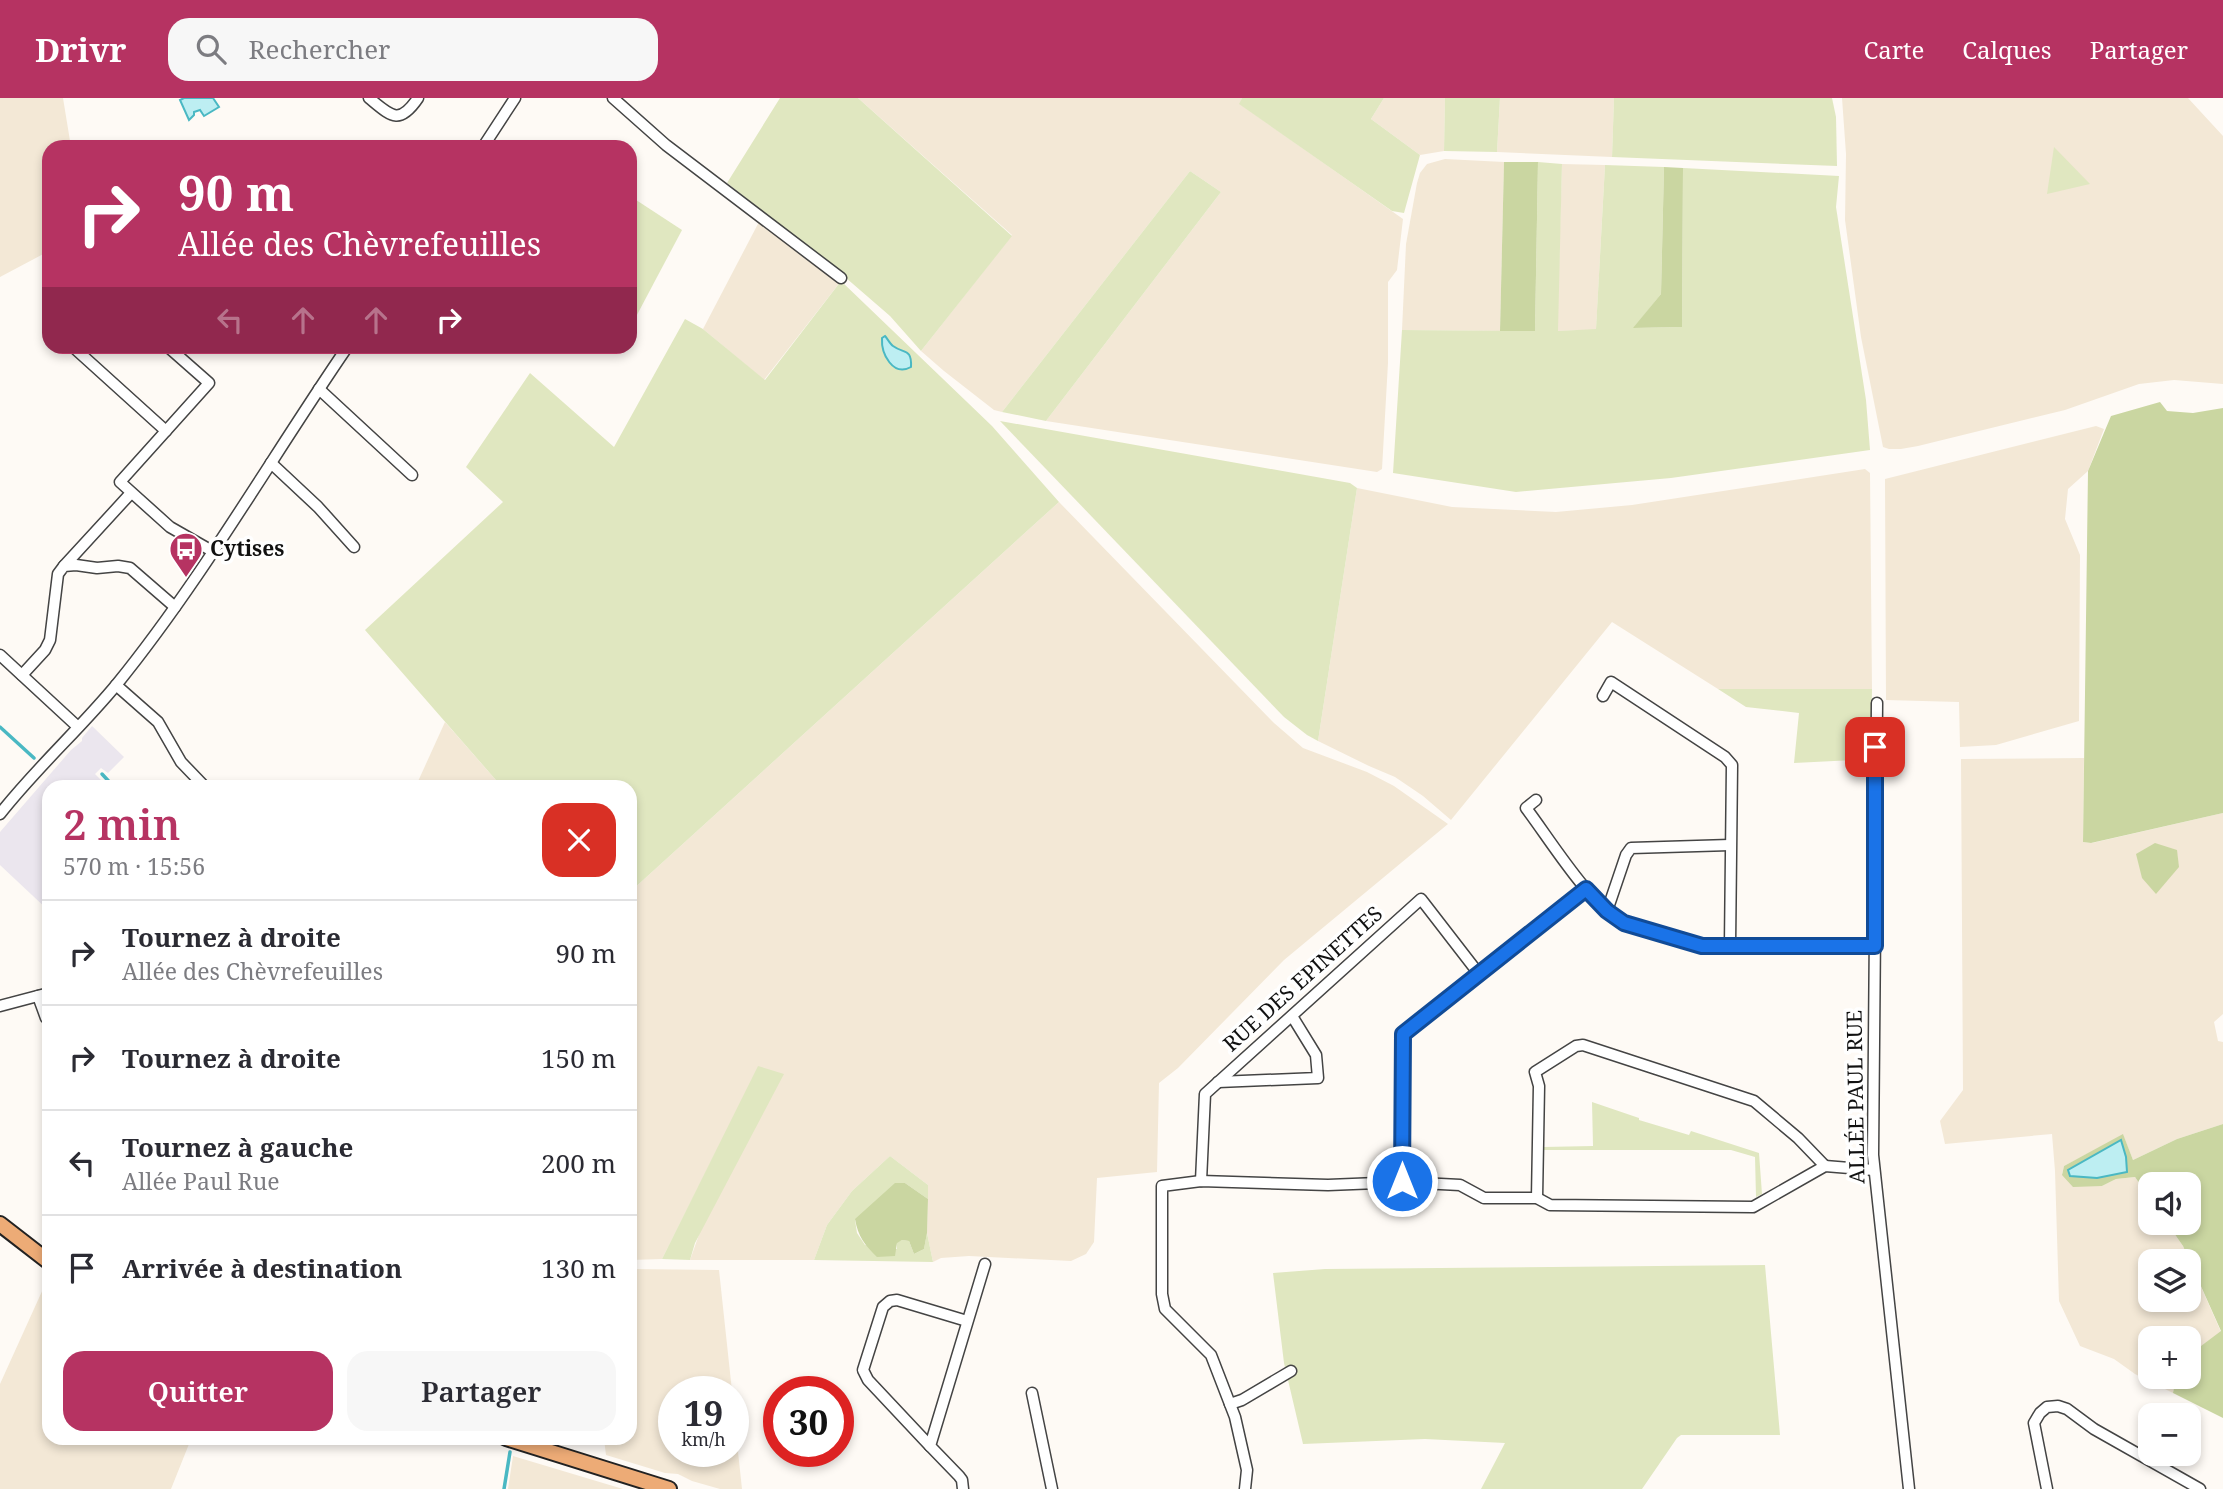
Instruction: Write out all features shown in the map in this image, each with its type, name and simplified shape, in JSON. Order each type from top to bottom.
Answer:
[{"type":"main road","points":[[0,1224],[42,1257]]},
{"type":"main road","points":[[528,1445],[669,1489]]},
{"type":"street","points":[[369,98],[395,116],[406,113],[418,98]]},
{"type":"street","points":[[488,140],[515,98]]},
{"type":"street","points":[[613,98],[655,136],[841,278]]},
{"type":"street","points":[[81,354],[166,431]]},
{"type":"street","points":[[176,354],[209,383],[120,482],[170,527],[212,551]]},
{"type":"street","points":[[0,814],[116,685],[175,607],[343,354]]},
{"type":"street","points":[[319,389],[412,475]]},
{"type":"street","points":[[271,463],[318,507],[354,547]]},
{"type":"street","points":[[22,676],[45,650],[50,640],[58,574],[131,493]]},
{"type":"street","points":[[64,566],[130,568],[175,607]]},
{"type":"street","points":[[0,655],[78,726]]},
{"type":"street","points":[[1603,696],[1611,682],[1725,757],[1731,765],[1730,945]]},
{"type":"street","points":[[116,685],[158,722],[181,762],[198,780]]},
{"type":"street","name":"ALLÉE PAUL RUE","points":[[1877,703],[1874,1170],[1909,1489]]},
{"type":"street","points":[[1536,800],[1526,808],[1586,889],[1607,911],[1624,923],[1702,946],[1875,946]]},
{"type":"street","points":[[1607,911],[1626,855],[1631,848],[1730,845]]},
{"type":"street","points":[[1402,1181],[1403,1034],[1586,889]]},
{"type":"street","name":"RUE DES EPINETTES","points":[[1201,1181],[1205,1094],[1421,899],[1479,974]]},
{"type":"street","points":[[0,1006],[42,996]]},
{"type":"street","points":[[1218,1082],[1318,1078],[1316,1055],[1292,1016]]},
{"type":"street","points":[[1537,1198],[1539,1086],[1535,1072],[1576,1046],[1583,1045],[1754,1101],[1798,1138],[1825,1166]]},
{"type":"street","points":[[1245,1489],[1247,1470],[1230,1404],[1211,1355],[1166,1309],[1161,1294],[1162,1186],[1201,1181],[1328,1185],[1402,1181],[1461,1185],[1484,1198],[1537,1198],[1550,1205],[1753,1207],[1825,1166],[1874,1170]]},
{"type":"street","points":[[930,1446],[985,1264]]},
{"type":"street","points":[[963,1489],[959,1475],[868,1380],[863,1370],[883,1307],[890,1301],[897,1300],[967,1321]]},
{"type":"street","points":[[1230,1404],[1242,1400],[1291,1371]]},
{"type":"street","points":[[1032,1393],[1052,1489]]},
{"type":"street","points":[[2047,1489],[2035,1423],[2040,1413],[2047,1408],[2058,1406],[2200,1489]]},
{"type":"shaded area","points":[[0,98],[63,98],[70,140],[42,140],[42,255],[0,277]]},
{"type":"shaded area","points":[[858,98],[1242,98],[1240,104],[1403,219],[1397,270],[1388,282],[1388,363],[1382,469],[1377,472],[1046,421],[1221,192],[1190,171],[1002,412],[994,410],[921,351],[1012,235]]},
{"type":"shaded area","points":[[1384,98],[1445,98],[1444,151],[1420,155],[1371,119]]},
{"type":"shaded area","points":[[1500,98],[1614,98],[1612,157],[1497,152]]},
{"type":"shaded area","points":[[1842,98],[2188,98],[2223,136],[2223,384],[2174,380],[2139,384],[2065,410],[1918,446],[1901,449],[1883,447],[1861,337],[1845,220],[1846,154]]},
{"type":"shaded area","points":[[1445,159],[1504,162],[1500,331],[1402,330],[1406,244],[1417,183],[1427,164]]},
{"type":"shaded area","points":[[1562,164],[1605,165],[1596,330],[1557,331]]},
{"type":"shaded area","points":[[760,220],[841,281],[764,380],[703,329]]},
{"type":"shaded area","points":[[2096,426],[2104,429],[2088,471],[2068,489],[2065,519],[2080,555],[2079,721],[1996,745],[1960,747],[1959,702],[1886,700],[1885,479]]},
{"type":"shaded area","points":[[1865,469],[1870,473],[1872,689],[1718,689],[1612,622],[1451,820],[1395,777],[1318,741],[1357,488],[1452,507],[1556,512],[1632,505]]},
{"type":"shaded area","points":[[1059,502],[1274,723],[1303,748],[1367,772],[1394,786],[1448,824],[1284,960],[1178,1068],[1159,1083],[1157,1172],[1097,1178],[1094,1242],[1086,1254],[1071,1261],[969,1256],[941,1258],[933,1262],[927,1233],[928,1185],[890,1156],[852,1191],[827,1225],[814,1260],[690,1260],[759,1066],[662,1259],[637,1260],[637,886]]},
{"type":"shaded area","points":[[445,722],[496,780],[419,780]]},
{"type":"shaded area","points":[[92,726],[124,757],[108,773],[101,768],[95,774],[101,780],[45,780],[82,741]]},
{"type":"shaded area","points":[[2084,758],[2083,842],[2092,843],[2223,813],[2223,1014],[2214,1022],[2218,1041],[2223,1042],[2223,1124],[2177,1139],[2133,1160],[2123,1135],[2064,1166],[2062,1174],[2102,1186],[2116,1179],[2135,1177],[2138,1181],[2138,1235],[2175,1235],[2184,1249],[2138,1249],[2138,1312],[2201,1312],[2201,1287],[2221,1332],[2201,1346],[2201,1326],[2138,1326],[2138,1376],[2114,1359],[2080,1346],[2059,1301],[2052,1134],[1945,1144],[1940,1121],[1963,1090],[1961,759]]},
{"type":"shaded area","points":[[42,783],[42,904],[0,865],[0,832]]},
{"type":"shaded area","points":[[637,1269],[719,1270],[730,1376],[658,1376],[658,1467],[740,1467],[742,1489],[720,1489],[678,1474],[665,1473],[606,1455],[605,1445],[637,1445]]},
{"type":"shaded area","points":[[42,1291],[42,1445],[189,1445],[171,1489],[0,1489],[0,1384]]},
{"type":"shaded area","points":[[513,1456],[623,1489],[508,1489]]},
{"type":"green space","points":[[780,98],[858,98],[1012,236],[921,351],[890,316],[727,183]]},
{"type":"green space","points":[[1242,98],[1384,98],[1371,119],[1420,155],[1404,213],[1392,211],[1239,104]]},
{"type":"green space","points":[[1445,98],[1500,98],[1497,152],[1444,151]]},
{"type":"green space","points":[[1614,98],[1832,98],[1836,117],[1837,166],[1612,157]]},
{"type":"green space","points":[[2054,147],[2090,184],[2047,194]]},
{"type":"green space","points":[[1504,162],[1538,162],[1535,331],[1500,331]]},
{"type":"green space","points":[[1538,162],[1562,164],[1558,331],[1596,329],[1605,165],[1664,167],[1661,294],[1634,328],[1682,327],[1683,168],[1839,176],[1836,207],[1866,400],[1870,450],[1671,478],[1516,492],[1393,473],[1402,330],[1535,331]]},
{"type":"green space","points":[[1664,167],[1683,168],[1682,327],[1633,328],[1661,294]]},
{"type":"green space","points":[[1190,171],[1221,192],[1046,421],[1002,412]]},
{"type":"green space","points":[[637,201],[682,230],[637,315]]},
{"type":"green space","points":[[841,281],[992,426],[1059,502],[637,886],[637,780],[496,780],[365,630],[503,502],[466,467],[530,373],[614,447],[685,319],[703,329],[765,380]]},
{"type":"green space","points":[[2160,402],[2167,411],[2193,413],[2223,408],[2223,813],[2091,843],[2083,842],[2088,471],[2111,416]]},
{"type":"green space","points":[[1000,421],[1350,483],[1357,488],[1318,741],[1284,717]]},
{"type":"green space","points":[[1718,689],[1872,689],[1871,747],[1854,748],[1854,760],[1794,763],[1799,713],[1746,707]]},
{"type":"green space","points":[[2155,843],[2177,850],[2179,867],[2156,894],[2142,878],[2136,854]]},
{"type":"green space","points":[[758,1066],[784,1074],[695,1243],[690,1260],[662,1259]]},
{"type":"green space","points":[[1592,1102],[1639,1120],[1689,1135],[1691,1131],[1759,1153],[1762,1194],[1756,1197],[1755,1157],[1731,1150],[1543,1150],[1543,1147],[1593,1146]]},
{"type":"green space","points":[[2223,1124],[2223,1418],[2201,1407],[2201,1403],[2193,1403],[2173,1393],[2174,1389],[2201,1389],[2201,1346],[2221,1331],[2201,1286],[2201,1249],[2184,1249],[2175,1235],[2201,1235],[2201,1172],[2138,1172],[2138,1181],[2135,1177],[2116,1179],[2102,1186],[2073,1187],[2062,1175],[2064,1166],[2123,1134],[2133,1160],[2177,1139]]},
{"type":"green space","points":[[890,1156],[928,1185],[928,1199],[905,1183],[855,1220],[857,1233],[865,1245],[897,1249],[897,1242],[909,1241],[914,1254],[924,1249],[927,1233],[933,1262],[814,1260],[827,1225],[852,1191]]},
{"type":"green space","points":[[895,1183],[905,1183],[928,1199],[924,1249],[914,1254],[909,1241],[902,1240],[897,1243],[895,1256],[877,1257],[863,1240],[855,1219]]},
{"type":"green space","points":[[1765,1265],[1780,1435],[1681,1435],[1642,1489],[1481,1489],[1505,1443],[1425,1439],[1303,1444],[1284,1363],[1273,1273],[1325,1269]]},
{"type":"water","points":[[213,98],[219,107],[204,116],[200,110],[194,112],[189,120],[180,100]]},
{"type":"water","points":[[885,336],[893,346],[909,354],[911,367],[899,369],[889,362],[882,344],[882,338]]},
{"type":"water","points":[[2121,1140],[2127,1172],[2097,1178],[2070,1176],[2068,1170]]},
{"type":"waterway","points":[[0,727],[34,758]]},
{"type":"waterway","points":[[102,774],[108,780]]},
{"type":"waterway","points":[[504,1489],[510,1452]]},
{"type":"place","name":"Cytises","points":[[186,579]]},
{"type":"route","points":[[1402,1181],[1403,1034],[1586,889],[1607,911],[1624,923],[1702,946],[1875,946],[1875,747]]}]
